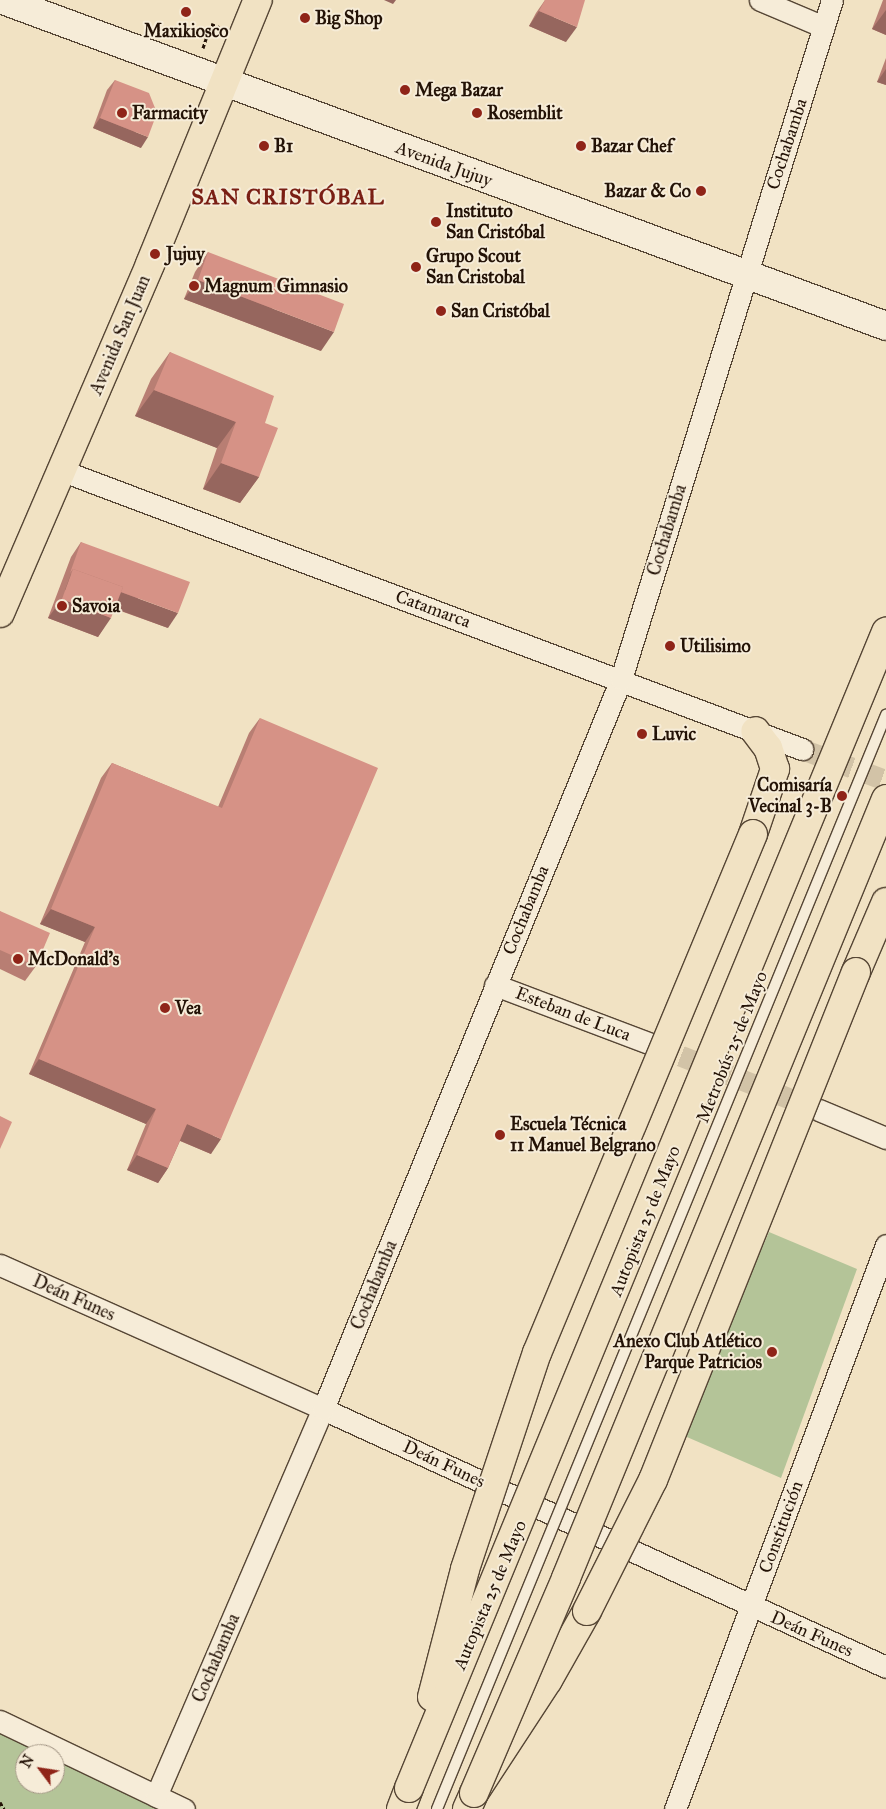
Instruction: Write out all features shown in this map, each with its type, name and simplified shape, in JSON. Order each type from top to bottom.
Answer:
[{"type":"main road","name":"Avenida Jujuy","points":[[3,0],[886,326]]},
{"type":"main road","name":"Avenida San Juan","points":[[0,613],[63,470],[258,0]]},
{"type":"main road","name":"Autopista 25 de Mayo","points":[[405,1799],[886,632]]},
{"type":"main road","points":[[405,1799],[465,1569],[534,1362],[753,834],[775,769],[768,748],[755,731]]},
{"type":"main road","points":[[470,1801],[566,1578],[886,799]]},
{"type":"main road","points":[[470,1801],[566,1649],[653,1480],[856,972],[886,902]]},
{"type":"street","points":[[760,0],[824,27]]},
{"type":"street","name":"Cochabamba","points":[[156,1796],[324,1409],[621,679],[832,0]]},
{"type":"street","name":"Catamarca","points":[[63,470],[621,679],[802,749]]},
{"type":"street","name":"Esteban de Luca","points":[[495,985],[651,1044]]},
{"type":"street","points":[[819,1110],[886,1138]]},
{"type":"street","name":"Constitución","points":[[675,1809],[886,1245]]},
{"type":"street","name":"Deán Funes","points":[[0,1265],[324,1409],[886,1667]]},
{"type":"street","points":[[0,1721],[184,1809]]},
{"type":"lane","name":"Metrobús 25 de Mayo","points":[[437,1809],[886,715]]},
{"type":"path","points":[[0,1802],[4,1809]]},
{"type":"green space","name":"Anexo Club Atlético Parque Patricios","points":[[769,1232],[857,1269],[781,1478],[680,1434]]},
{"type":"green space","points":[[0,1730],[29,1744],[15,1744],[15,1794],[65,1794],[65,1762],[163,1809],[0,1809]]},
{"type":"building","points":[[545,0],[585,0],[577,27],[539,11]]},
{"type":"building","name":"Farmacity","points":[[115,80],[149,93],[157,113],[148,137],[100,118]]},
{"type":"building","points":[[208,252],[344,304],[334,332],[198,280]]},
{"type":"building","points":[[170,352],[274,396],[265,423],[278,428],[259,477],[221,463],[236,422],[154,390]]},
{"type":"building","points":[[81,542],[190,582],[178,613],[121,592],[123,587],[73,569],[70,573]]},
{"type":"building","points":[[73,569],[123,587],[111,618],[62,599]]},
{"type":"building","name":"Vea","points":[[260,718],[378,768],[221,1139],[187,1124],[168,1168],[137,1155],[156,1109],[39,1059],[95,927],[51,909],[112,763],[222,808]]},
{"type":"building","points":[[0,911],[50,933],[36,966],[0,950]]},
{"type":"building","points":[[0,1116],[12,1122],[0,1149]]},
{"type":"tunnel","points":[[802,749],[886,780]]},
{"type":"tunnel","points":[[651,1044],[817,1109]]},
{"type":"place","name":"Maxikiosco","points":[[186,12]]},
{"type":"place","name":"Big Shop","points":[[305,18]]},
{"type":"place","name":"Mega Bazar","points":[[405,90]]},
{"type":"place","name":"Farmacity","points":[[122,113]]},
{"type":"place","name":"Rosemblit","points":[[477,113]]},
{"type":"place","name":"B1","points":[[264,146]]},
{"type":"place","name":"Bazar Chef","points":[[581,146]]},
{"type":"place","name":"Bazar & Co","points":[[701,191]]},
{"type":"place","name":"Instituto San Cristóbal","points":[[436,222]]},
{"type":"place","name":"Jujuy","points":[[155,254]]},
{"type":"place","name":"Grupo Scout San Cristobal","points":[[416,267]]},
{"type":"place","name":"Magnum Gimnasio","points":[[194,286]]},
{"type":"place","name":"San Cristóbal","points":[[441,311]]},
{"type":"place","name":"Savoia","points":[[62,606]]},
{"type":"place","name":"Utilisimo","points":[[670,646]]},
{"type":"place","name":"Luvic","points":[[642,734]]},
{"type":"place","name":"Comisaría Vecinal 3-B","points":[[842,796]]},
{"type":"place","name":"McDonald's","points":[[18,959]]},
{"type":"place","name":"Vea","points":[[165,1008]]},
{"type":"place","name":"Escuela Técnica 11 Manuel Belgrano","points":[[500,1135]]},
{"type":"place","name":"Anexo Club Atlético Parque Patricios","points":[[772,1352]]},
{"type":"district","name":"SAN CRISTÓBAL","points":[[288,197]]}]
